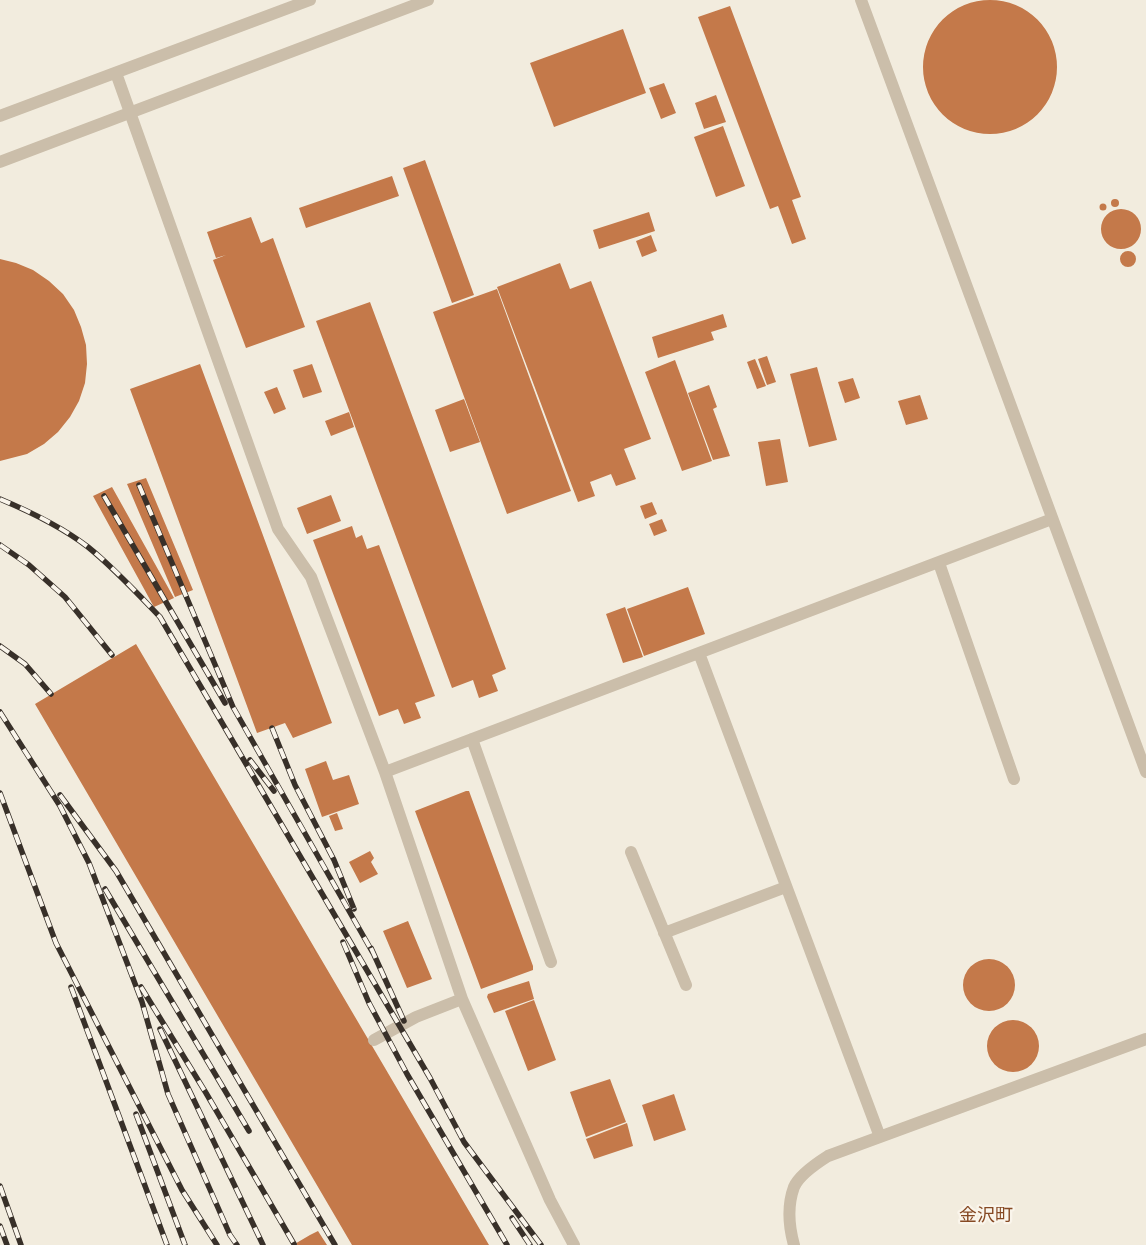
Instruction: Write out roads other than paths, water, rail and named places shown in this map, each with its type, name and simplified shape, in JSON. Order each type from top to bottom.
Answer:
[{"type":"lane","points":[[0,116],[310,0]]},
{"type":"lane","points":[[0,162],[428,0]]},
{"type":"lane","points":[[861,0],[1146,772]]},
{"type":"lane","points":[[116,72],[278,529],[311,577],[386,772],[462,999],[550,1200],[574,1245]]},
{"type":"lane","points":[[386,772],[1052,519]]},
{"type":"lane","points":[[939,563],[1014,779]]},
{"type":"lane","points":[[699,653],[880,1137]]},
{"type":"lane","points":[[472,739],[551,962]]},
{"type":"lane","points":[[631,852],[686,984]]},
{"type":"lane","points":[[664,932],[786,887]]},
{"type":"lane","points":[[374,1040],[416,1017],[462,999]]},
{"type":"lane","points":[[794,1245],[789,1227],[794,1186],[810,1168],[828,1156],[1146,1039]]},
{"type":"railway","points":[[139,485],[233,707],[373,953]]},
{"type":"railway","points":[[104,496],[225,703]]},
{"type":"railway","points":[[0,499],[46,520],[88,547],[116,572],[160,617],[430,1078],[464,1142],[541,1245]]},
{"type":"railway","points":[[0,545],[29,565],[65,597],[112,655]]},
{"type":"railway","points":[[0,646],[25,664],[51,694]]},
{"type":"railway","points":[[0,712],[60,806],[89,863],[142,1002],[168,1094],[230,1235],[237,1245]]},
{"type":"railway","points":[[272,728],[295,785],[334,860],[354,909]]},
{"type":"railway","points":[[250,760],[274,791]]},
{"type":"railway","points":[[0,793],[56,943],[182,1190],[217,1245]]},
{"type":"railway","points":[[60,795],[116,871],[335,1245]]},
{"type":"railway","points":[[105,889],[249,1131]]},
{"type":"railway","points":[[343,942],[369,1003],[407,1074],[507,1245]]},
{"type":"railway","points":[[371,948],[404,1021]]},
{"type":"railway","points":[[71,987],[167,1245]]},
{"type":"railway","points":[[141,987],[206,1093],[294,1244]]},
{"type":"railway","points":[[160,1029],[263,1245]]},
{"type":"railway","points":[[136,1114],[185,1245]]},
{"type":"railway","points":[[0,1186],[21,1245]]},
{"type":"railway","points":[[512,1218],[530,1245]]},
{"type":"railway","points":[[0,1226],[7,1245]]},
{"type":"district","name":"金沢町","points":[[986,1216]]}]
